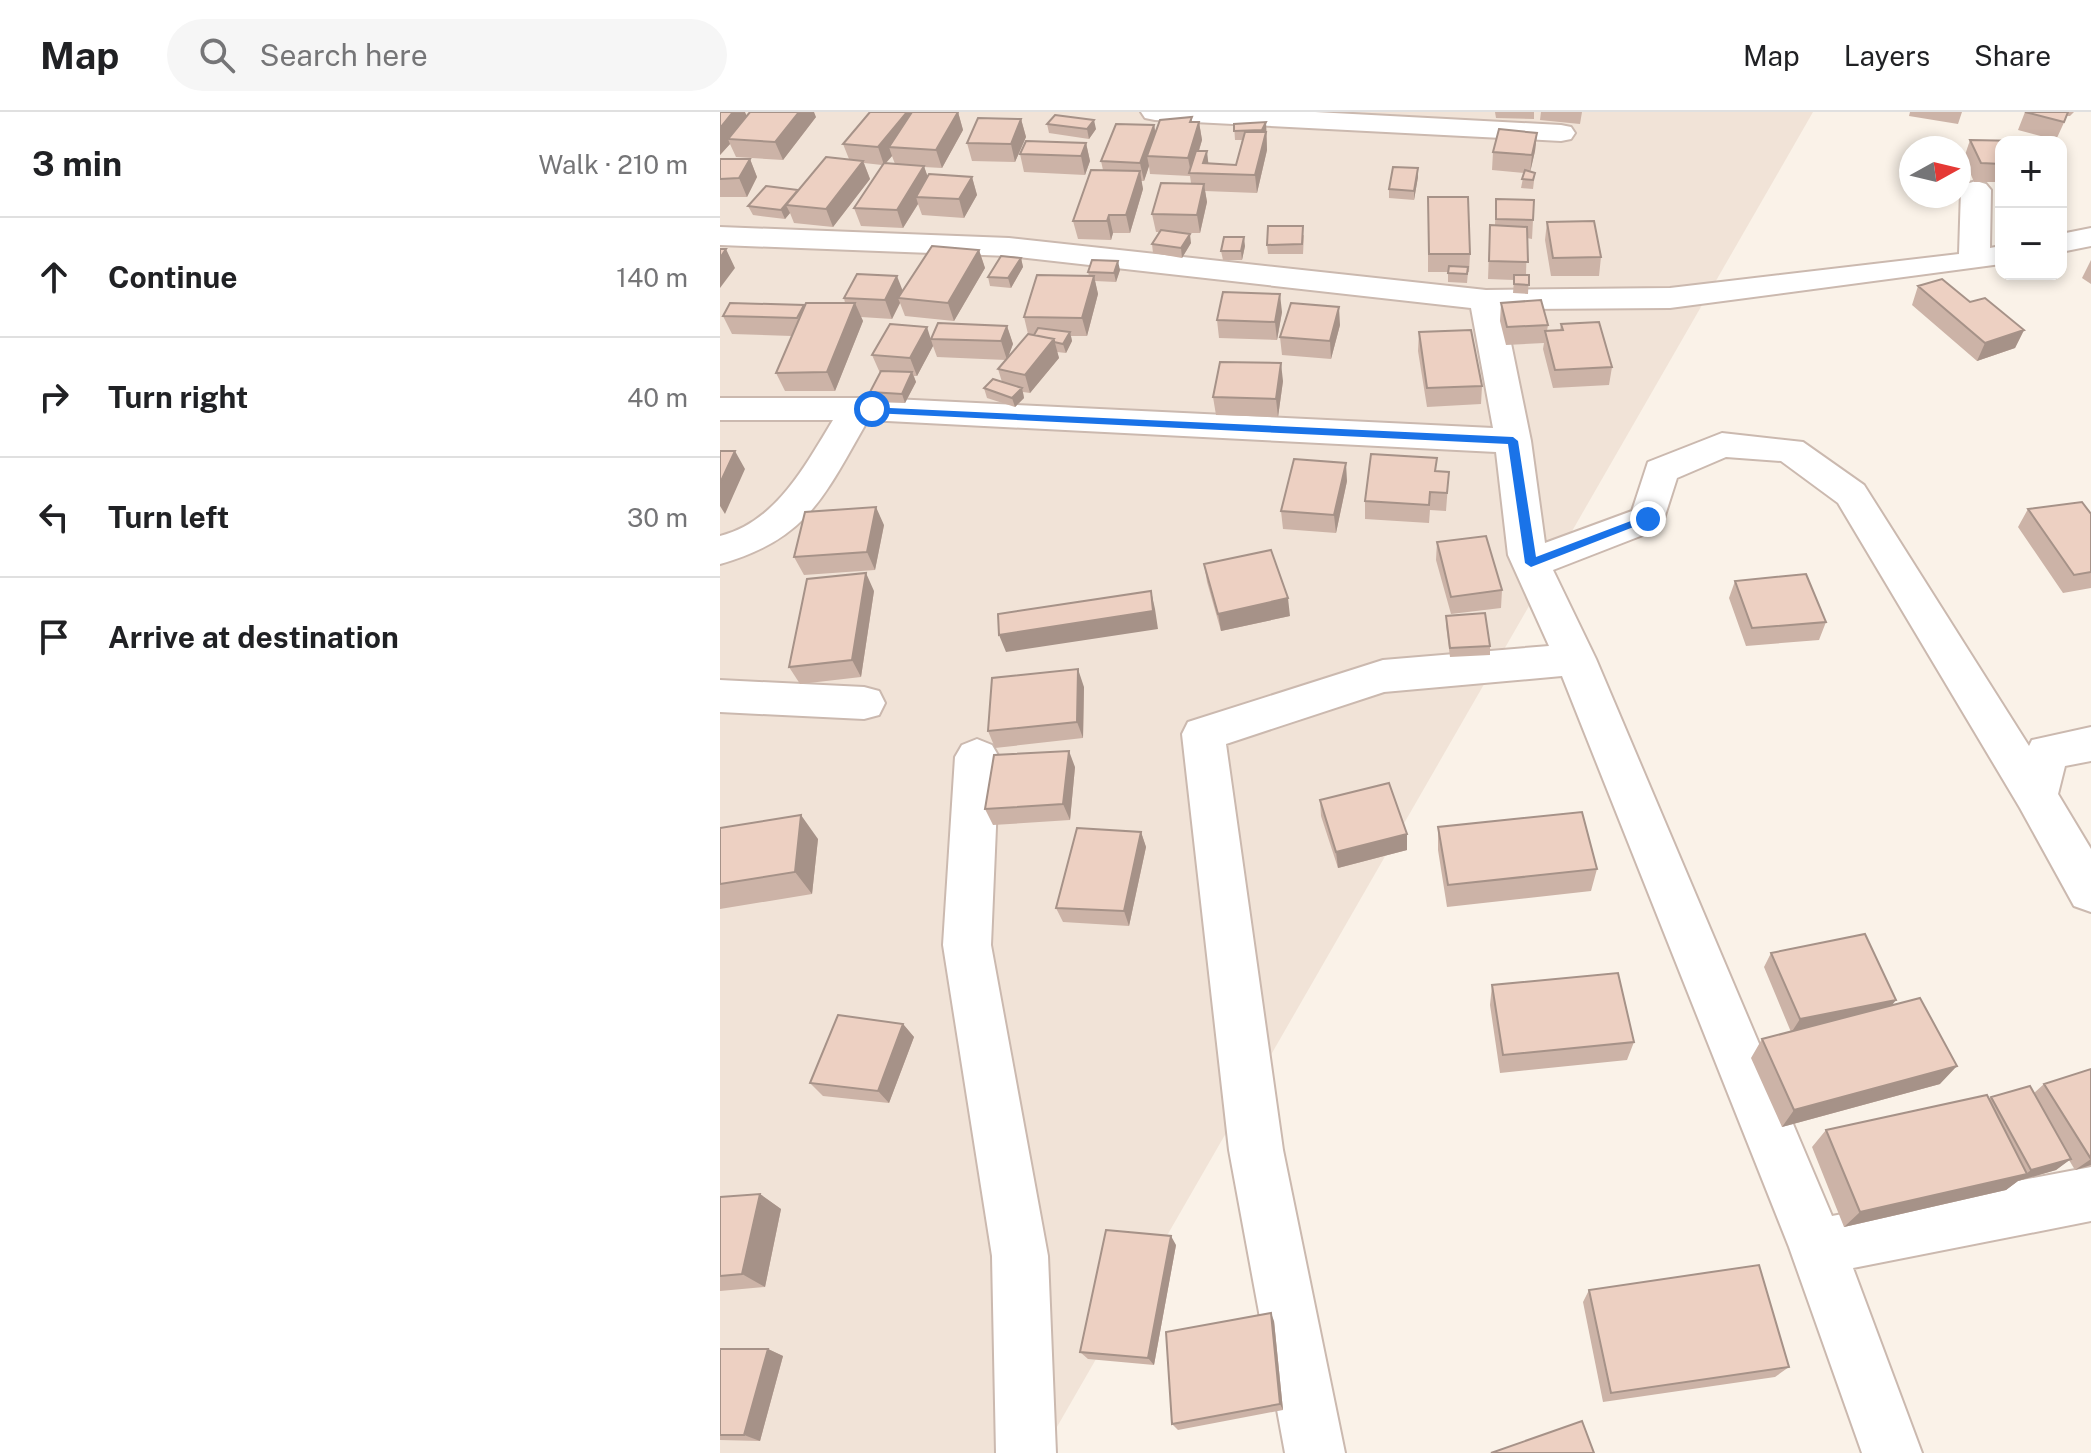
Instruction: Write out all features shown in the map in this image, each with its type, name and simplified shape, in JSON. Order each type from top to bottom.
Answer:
[{"type":"street","points":[[1155,112],[1561,133]]},
{"type":"street","points":[[720,236],[1009,247],[1486,300],[1670,298],[1988,258],[1976,190]]},
{"type":"street","points":[[2067,242],[2091,237]]},
{"type":"street","points":[[1486,300],[1513,441],[1531,563],[1576,659],[1817,1247],[1892,1453]]},
{"type":"street","points":[[720,409],[857,410],[1513,441]]},
{"type":"street","points":[[720,550],[734,548],[789,517],[857,410]]},
{"type":"street","points":[[1531,563],[1648,519],[1661,471],[1722,445],[1790,450],[1851,494],[2036,795],[2091,892]]},
{"type":"street","points":[[1315,1453],[1256,1150],[1203,734],[1383,676],[1576,659]]},
{"type":"street","points":[[720,696],[864,703]]},
{"type":"street","points":[[2036,795],[2047,752],[2091,744]]},
{"type":"street","points":[[977,757],[967,945],[1020,1256],[1026,1453]]},
{"type":"street","points":[[1817,1247],[2091,1194]]},
{"type":"shaded area","points":[[720,112],[1813,112],[1042,1453],[720,1453]]},
{"type":"building","points":[[720,112],[733,112],[720,128]]},
{"type":"building","points":[[750,112],[799,112],[775,142],[728,139]]},
{"type":"building","points":[[870,112],[907,112],[878,147],[843,144]]},
{"type":"building","points":[[912,112],[958,112],[936,150],[889,147]]},
{"type":"building","points":[[2025,112],[2068,112],[2064,122]]},
{"type":"building","points":[[1055,115],[1094,120],[1087,129],[1047,124]]},
{"type":"building","points":[[1192,117],[1190,122],[1199,122],[1188,158],[1147,156],[1160,120]]},
{"type":"building","points":[[978,118],[1021,119],[1011,144],[967,143]]},
{"type":"building","points":[[1266,122],[1262,130],[1234,131],[1234,124]]},
{"type":"building","points":[[1116,124],[1154,125],[1140,163],[1101,161]]},
{"type":"building","points":[[1499,129],[1537,133],[1532,155],[1493,152]]},
{"type":"building","points":[[1245,132],[1266,132],[1255,175],[1189,173],[1196,151],[1207,151],[1203,163],[1236,165]]},
{"type":"building","points":[[1971,140],[1995,140],[1995,164],[1981,163]]},
{"type":"building","points":[[1026,141],[1086,143],[1081,156],[1020,154]]},
{"type":"building","points":[[826,157],[863,161],[826,209],[786,205]]},
{"type":"building","points":[[720,159],[750,159],[739,178],[720,179]]},
{"type":"building","points":[[884,163],[924,166],[897,210],[854,208]]},
{"type":"building","points":[[1393,167],[1418,168],[1414,191],[1389,189]]},
{"type":"building","points":[[1091,170],[1140,171],[1126,215],[1109,215],[1107,221],[1073,221]]},
{"type":"building","points":[[1525,170],[1535,173],[1533,180],[1522,179]]},
{"type":"building","points":[[929,174],[972,177],[959,199],[916,197]]},
{"type":"building","points":[[1161,183],[1204,184],[1197,215],[1152,214]]},
{"type":"building","points":[[766,186],[798,190],[781,210],[748,206]]},
{"type":"building","points":[[1428,197],[1468,197],[1470,254],[1429,254]]},
{"type":"building","points":[[1496,199],[1534,200],[1533,220],[1496,219]]},
{"type":"building","points":[[1594,221],[1601,257],[1553,258],[1547,222]]},
{"type":"building","points":[[1490,225],[1527,227],[1528,262],[1489,261]]},
{"type":"building","points":[[1268,226],[1303,226],[1302,244],[1267,245]]},
{"type":"building","points":[[1161,230],[1190,234],[1181,248],[1152,244]]},
{"type":"building","points":[[1224,237],[1244,237],[1241,251],[1221,251]]},
{"type":"building","points":[[932,246],[979,250],[948,303],[898,298]]},
{"type":"building","points":[[1001,256],[1021,258],[1008,278],[988,277]]},
{"type":"building","points":[[1092,260],[1118,261],[1114,273],[1088,272]]},
{"type":"building","points":[[1449,266],[1468,267],[1467,274],[1448,273]]},
{"type":"building","points":[[857,274],[897,276],[885,300],[844,298]]},
{"type":"building","points":[[1037,275],[1094,276],[1082,318],[1024,317]]},
{"type":"building","points":[[1514,275],[1529,275],[1529,285],[1514,284]]},
{"type":"building","points":[[1942,279],[1970,302],[1985,298],[2024,330],[1985,343],[1918,286]]},
{"type":"building","points":[[1223,292],[1280,294],[1275,322],[1217,320]]},
{"type":"building","points":[[1541,300],[1548,325],[1507,327],[1501,303]]},
{"type":"building","points":[[730,303],[804,305],[797,318],[723,316]]},
{"type":"building","points":[[806,303],[855,303],[827,372],[776,373]]},
{"type":"building","points":[[1291,303],[1339,307],[1330,341],[1280,337]]},
{"type":"building","points":[[1599,322],[1612,367],[1555,370],[1545,331],[1563,330],[1561,324]]},
{"type":"building","points":[[938,323],[1007,326],[1001,341],[931,339]]},
{"type":"building","points":[[890,324],[927,327],[910,358],[872,355]]},
{"type":"building","points":[[1038,328],[1070,332],[1063,344],[1034,335]]},
{"type":"building","points":[[1471,330],[1482,386],[1427,388],[1419,332]]},
{"type":"building","points":[[1028,334],[1054,339],[1025,375],[998,369]]},
{"type":"building","points":[[1220,362],[1281,363],[1276,399],[1213,397]]},
{"type":"building","points":[[881,371],[912,372],[902,394],[870,392]]},
{"type":"building","points":[[993,379],[1022,388],[1012,398],[984,388]]},
{"type":"building","points":[[720,451],[735,451],[720,483]]},
{"type":"building","points":[[1371,454],[1437,458],[1435,471],[1449,472],[1447,493],[1430,492],[1429,505],[1365,501]]},
{"type":"building","points":[[1294,459],[1346,463],[1334,515],[1281,511]]},
{"type":"building","points":[[2082,502],[2091,514],[2091,572],[2074,575],[2028,509]]},
{"type":"building","points":[[876,507],[867,552],[794,557],[805,512]]},
{"type":"building","points":[[1486,536],[1502,590],[1451,597],[1437,542]]},
{"type":"building","points":[[1271,550],[1288,598],[1218,614],[1204,564]]},
{"type":"building","points":[[866,573],[852,660],[789,667],[807,579]]},
{"type":"building","points":[[1806,574],[1826,622],[1752,628],[1735,581]]},
{"type":"building","points":[[1151,591],[1153,611],[999,635],[998,614]]},
{"type":"building","points":[[1485,613],[1490,646],[1450,648],[1446,616]]},
{"type":"building","points":[[1078,669],[1077,722],[988,731],[992,678]]},
{"type":"building","points":[[1069,751],[1063,804],[985,809],[994,755]]},
{"type":"building","points":[[1389,783],[1407,834],[1336,852],[1320,800]]},
{"type":"building","points":[[1582,812],[1597,869],[1448,885],[1438,827]]},
{"type":"building","points":[[801,815],[795,872],[720,884],[720,828]]},
{"type":"building","points":[[1077,828],[1141,832],[1124,911],[1056,908]]},
{"type":"building","points":[[1865,934],[1896,1000],[1800,1019],[1771,953]]},
{"type":"building","points":[[1618,973],[1634,1042],[1503,1055],[1492,985]]},
{"type":"building","points":[[1920,998],[1957,1066],[1794,1110],[1762,1039]]},
{"type":"building","points":[[838,1015],[903,1024],[878,1091],[810,1083]]},
{"type":"building","points":[[2091,1069],[2091,1159],[2044,1084]]},
{"type":"building","points":[[2030,1086],[2071,1159],[2031,1170],[1991,1097]]},
{"type":"building","points":[[1987,1095],[2027,1174],[1860,1212],[1826,1130]]},
{"type":"building","points":[[760,1194],[742,1274],[720,1276],[720,1197]]},
{"type":"building","points":[[1106,1230],[1171,1236],[1148,1358],[1080,1352]]},
{"type":"building","points":[[1759,1265],[1789,1367],[1611,1393],[1589,1290]]},
{"type":"building","points":[[1271,1313],[1280,1404],[1172,1424],[1166,1332]]},
{"type":"building","points":[[720,1349],[768,1349],[744,1435],[720,1435]]},
{"type":"building","points":[[1582,1421],[1594,1453],[1491,1453]]},
{"type":"route","points":[[872,409],[1513,441],[1527,555],[1531,563],[1648,519]]}]
